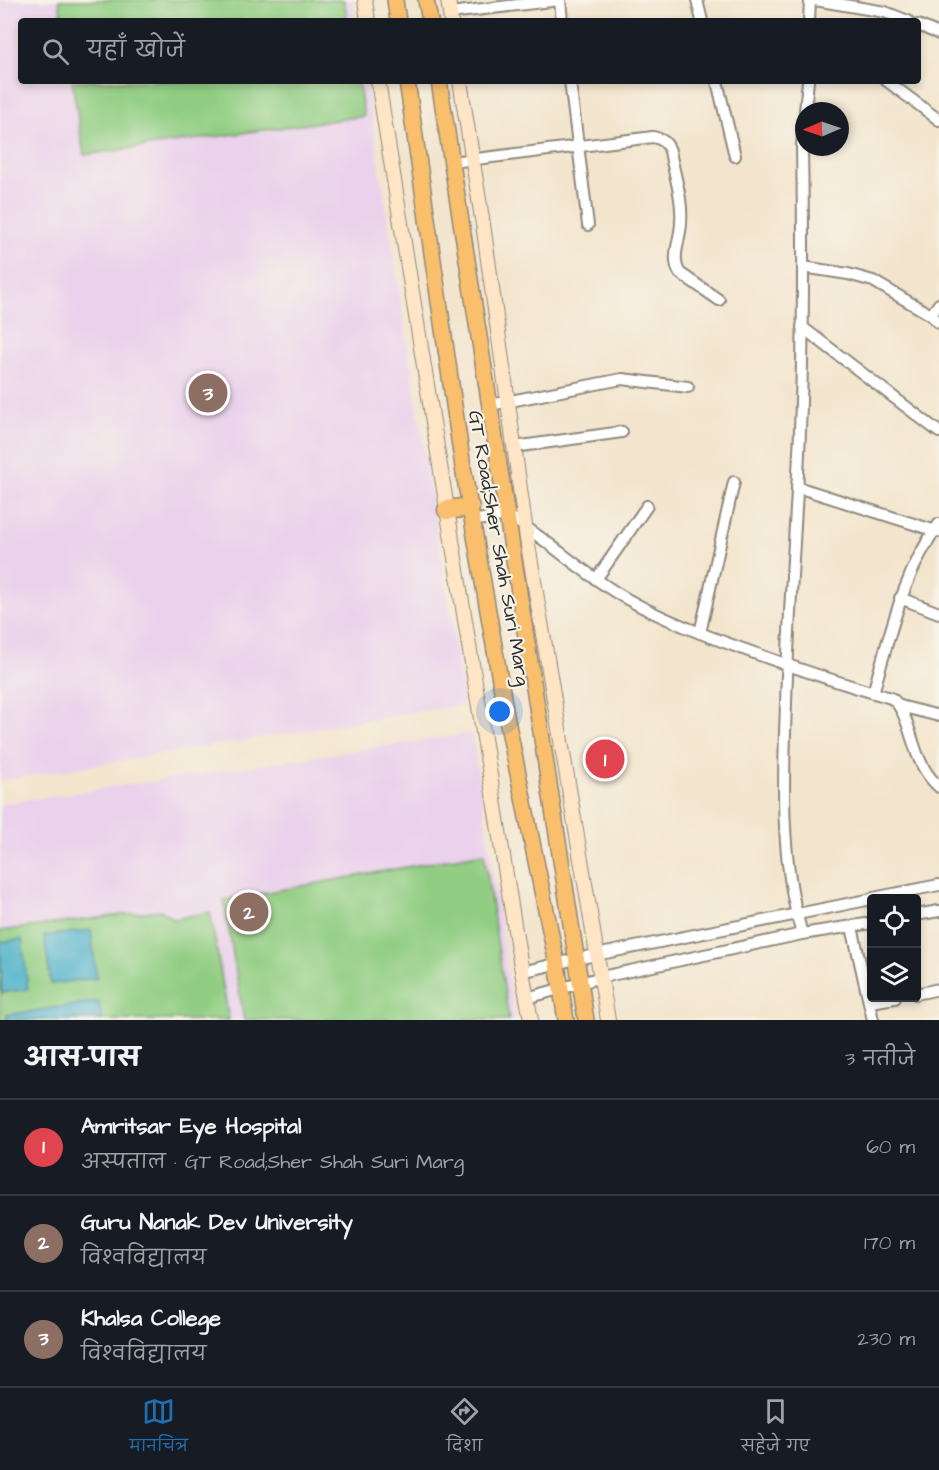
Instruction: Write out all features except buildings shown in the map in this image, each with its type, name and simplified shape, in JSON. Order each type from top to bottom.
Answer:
[{"type":"highway","points":[[447,510],[471,514]]},
{"type":"main road","points":[[365,0],[368,18]]},
{"type":"main road","points":[[395,0],[398,18]]},
{"type":"main road","points":[[426,0],[429,18]]},
{"type":"main road","points":[[378,84],[531,1020]]},
{"type":"main road","name":"GT Road;Sher Shah Suri Marg","points":[[407,84],[471,514],[507,720],[557,964],[566,1020]]},
{"type":"main road","name":"GT Road;Sher Shah Suri Marg","points":[[439,84],[586,1020]]},
{"type":"main road","points":[[460,84],[525,525],[608,1020]]},
{"type":"street","points":[[450,11],[560,0],[562,18]]},
{"type":"street","points":[[697,0],[701,18]]},
{"type":"street","points":[[809,18],[810,0]]},
{"type":"street","points":[[815,0],[885,12],[900,18]]},
{"type":"street","points":[[885,12],[887,0]]},
{"type":"street","points":[[921,26],[939,33]]},
{"type":"street","points":[[570,84],[588,225]]},
{"type":"street","points":[[718,84],[735,156]]},
{"type":"street","points":[[806,102],[808,84]]},
{"type":"street","points":[[891,84],[939,120]]},
{"type":"street","points":[[452,162],[653,137],[665,141],[670,152],[681,213],[676,255],[677,268],[680,273],[719,300]]},
{"type":"street","points":[[801,934],[786,855],[783,773],[797,487],[802,327],[802,156]]},
{"type":"street","points":[[803,267],[848,274],[873,281],[935,319],[939,304]]},
{"type":"street","points":[[802,327],[939,432]]},
{"type":"street","points":[[490,405],[622,379],[688,387]]},
{"type":"street","points":[[514,447],[622,432]]},
{"type":"street","points":[[700,633],[734,482]]},
{"type":"street","points":[[797,487],[937,529],[920,556],[900,598],[873,693]]},
{"type":"street","points":[[597,578],[647,506]]},
{"type":"street","points":[[471,514],[507,515],[525,525],[626,598],[700,633],[787,665],[891,698],[900,706],[939,716]]},
{"type":"street","points":[[900,598],[939,613]]},
{"type":"street","points":[[900,706],[918,758],[925,772],[939,787]]},
{"type":"street","points":[[896,894],[939,885]]},
{"type":"street","points":[[522,972],[867,900]]},
{"type":"street","points":[[921,914],[939,911]]},
{"type":"street","points":[[527,998],[602,977],[801,934],[867,924]]},
{"type":"street","points":[[852,927],[867,990]]},
{"type":"street","points":[[921,993],[939,989]]},
{"type":"street","points":[[870,1002],[873,1020]]},
{"type":"shaded area","points":[[0,0],[353,0],[356,18],[18,18],[18,84],[366,84],[464,704],[0,781]]},
{"type":"shaded area","points":[[472,733],[515,1020],[0,1020],[0,804]]},
{"type":"green space","points":[[59,0],[344,0],[347,18],[62,18]]},
{"type":"green space","points":[[72,84],[359,84],[364,116],[84,155]]},
{"type":"green space","points":[[484,853],[509,1020],[244,1020],[224,900]]},
{"type":"green space","points":[[160,910],[174,919],[210,912],[229,1020],[0,1020],[0,931]]},
{"type":"water","points":[[91,930],[97,978],[51,984],[44,936]]},
{"type":"water","points":[[22,939],[28,989],[2,993],[0,942]]},
{"type":"water","points":[[99,1001],[102,1020],[7,1020],[7,1015]]},
{"type":"place","name":"Khalsa College","points":[[208,393]]},
{"type":"place","name":"Amritsar Eye Hospital","points":[[605,759]]},
{"type":"place","name":"Guru Nanak Dev University","points":[[249,912]]}]
